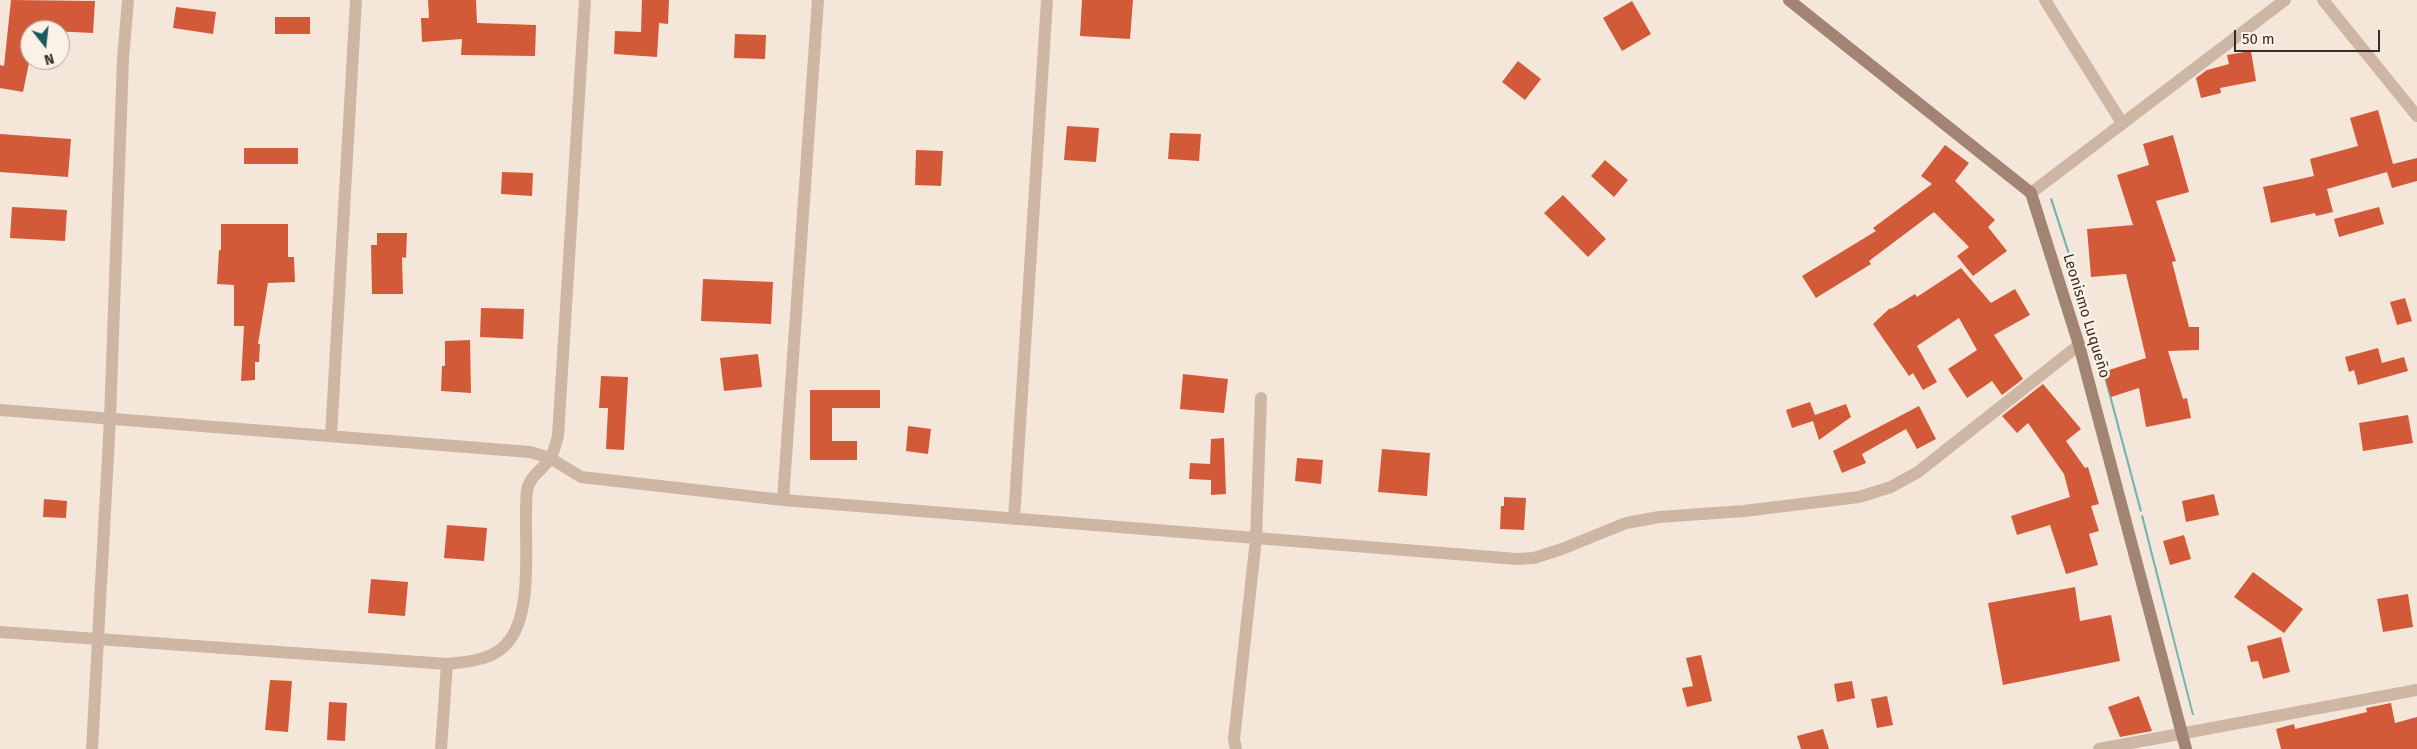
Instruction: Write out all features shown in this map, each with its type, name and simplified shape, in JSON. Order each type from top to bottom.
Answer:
[{"type":"street","points":[[92,749],[100,639],[123,59],[128,0]]},
{"type":"street","points":[[331,436],[356,0]]},
{"type":"street","points":[[0,632],[447,664],[472,662],[501,649],[516,632],[523,604],[528,489],[538,470],[550,458],[558,436],[585,0]]},
{"type":"street","points":[[783,500],[818,0]]},
{"type":"street","points":[[1014,519],[1046,0]]},
{"type":"street","points":[[1789,0],[2031,193],[2285,0]]},
{"type":"street","points":[[2044,0],[2122,123]]},
{"type":"street","points":[[2323,0],[2417,116]]},
{"type":"street","name":"Leonismo Luqueño","points":[[2031,193],[2079,345],[2186,749]]},
{"type":"street","points":[[0,410],[530,452],[550,458],[581,477],[783,500],[1498,558],[1525,558],[1562,549],[1619,526],[1642,520],[1859,498],[1891,487],[1918,472],[2079,345]]},
{"type":"street","points":[[1236,749],[1234,739],[1256,539],[1261,398]]},
{"type":"street","points":[[441,749],[447,664]]},
{"type":"street","points":[[2099,749],[2417,690]]},
{"type":"water","points":[[2052,198],[2088,309],[2086,310],[2050,199]]},
{"type":"water","points":[[2091,320],[2142,511],[2140,512],[2089,321]]},
{"type":"water","points":[[2143,515],[2194,715],[2192,715],[2141,516]]},
{"type":"building","points":[[11,0],[95,1],[93,33],[70,32],[70,20],[20,20],[20,70],[28,70],[23,92],[0,88],[0,65],[4,66]]},
{"type":"building","points":[[428,0],[476,0],[477,23],[536,25],[535,56],[461,55],[462,39],[422,42],[421,18],[429,18]]},
{"type":"building","points":[[642,0],[669,0],[668,24],[659,23],[657,57],[614,54],[615,31],[641,32]]},
{"type":"building","points":[[1082,0],[1133,0],[1130,39],[1080,36]]},
{"type":"building","points":[[1632,1],[1651,34],[1622,51],[1603,18]]},
{"type":"building","points":[[176,7],[216,12],[213,34],[173,28]]},
{"type":"building","points":[[275,17],[310,17],[310,34],[275,34]]},
{"type":"building","points":[[735,34],[766,35],[765,59],[734,58]]},
{"type":"building","points":[[2251,51],[2256,81],[2220,88],[2221,93],[2201,98],[2196,78],[2207,70],[2229,64],[2227,55]]},
{"type":"building","points":[[1518,61],[1541,79],[1525,100],[1502,82]]},
{"type":"building","points":[[2378,110],[2393,164],[2417,158],[2417,181],[2392,188],[2387,172],[2327,189],[2333,212],[2316,216],[2315,213],[2271,223],[2263,187],[2314,176],[2310,159],[2358,146],[2350,118]]},
{"type":"building","points":[[1067,126],[1099,128],[1096,162],[1064,160]]},
{"type":"building","points":[[1170,133],[1201,134],[1199,161],[1168,159]]},
{"type":"building","points":[[0,134],[71,139],[68,177],[0,172]]},
{"type":"building","points":[[2173,135],[2189,192],[2156,201],[2176,261],[2172,262],[2189,327],[2199,327],[2199,350],[2168,351],[2183,399],[2187,398],[2191,418],[2146,427],[2139,388],[2111,397],[2103,372],[2146,358],[2126,274],[2091,277],[2087,229],[2133,225],[2117,175],[2149,165],[2143,144]]},
{"type":"building","points":[[1945,145],[1969,163],[1955,181],[1995,220],[1988,227],[2007,251],[1973,276],[1957,256],[1969,247],[1934,212],[1869,261],[1871,264],[1816,298],[1802,276],[1876,231],[1873,228],[1932,184],[1921,176]]},
{"type":"building","points":[[244,148],[298,148],[298,164],[244,164]]},
{"type":"building","points":[[916,150],[943,151],[941,186],[915,185]]},
{"type":"building","points":[[1605,160],[1628,180],[1614,197],[1591,176]]},
{"type":"building","points":[[502,172],[533,173],[532,196],[501,194]]},
{"type":"building","points":[[1563,195],[1606,239],[1588,257],[1544,213]]},
{"type":"building","points":[[12,207],[67,210],[65,241],[10,238]]},
{"type":"building","points":[[2379,207],[2384,224],[2339,237],[2334,219]]},
{"type":"building","points":[[221,224],[288,224],[288,257],[294,257],[295,282],[268,283],[258,344],[260,344],[259,362],[255,362],[255,380],[241,381],[244,326],[234,326],[234,285],[217,284],[219,250],[221,250]]},
{"type":"building","points":[[377,233],[407,233],[406,258],[402,257],[403,294],[372,294],[371,245],[377,245]]},
{"type":"building","points":[[1961,268],[1991,303],[2015,289],[2030,315],[1994,335],[2023,379],[2002,395],[1992,381],[1967,398],[1948,369],[1977,350],[1959,318],[1917,346],[1937,382],[1923,390],[1913,373],[1909,376],[1873,324],[1890,308],[1915,294],[1917,297]]},
{"type":"building","points":[[703,279],[773,282],[771,324],[701,321]]},
{"type":"building","points":[[2405,298],[2412,321],[2397,325],[2390,302]]},
{"type":"building","points":[[481,308],[524,309],[523,339],[480,337]]},
{"type":"building","points":[[470,340],[471,393],[441,391],[442,366],[445,366],[445,341]]},
{"type":"building","points":[[2378,348],[2382,363],[2404,357],[2408,371],[2358,385],[2354,370],[2349,372],[2345,357]]},
{"type":"building","points":[[758,354],[762,387],[724,391],[720,358]]},
{"type":"building","points":[[1183,374],[1228,379],[1224,413],[1180,409]]},
{"type":"building","points":[[601,376],[628,377],[624,450],[606,449],[608,408],[599,408]]},
{"type":"building","points":[[2043,384],[2081,429],[2066,441],[2085,468],[2088,467],[2099,504],[2091,506],[2099,531],[2089,534],[2098,565],[2066,574],[2050,525],[2017,535],[2011,516],[2070,497],[2064,474],[2028,423],[2017,433],[2002,416]]},
{"type":"building","points":[[810,390],[880,390],[880,408],[832,408],[832,441],[857,441],[857,460],[810,460]]},
{"type":"building","points":[[1810,402],[1815,415],[1846,404],[1851,417],[1819,440],[1813,421],[1792,428],[1786,410]]},
{"type":"building","points":[[1919,406],[1936,439],[1917,449],[1906,429],[1862,454],[1866,463],[1842,473],[1833,451]]},
{"type":"building","points":[[2408,415],[2413,443],[2363,451],[2359,423]]},
{"type":"building","points":[[908,426],[931,429],[928,454],[906,451]]},
{"type":"building","points":[[1224,438],[1226,494],[1211,495],[1211,480],[1189,479],[1190,463],[1210,464],[1211,439]]},
{"type":"building","points":[[1382,449],[1430,453],[1427,496],[1378,492]]},
{"type":"building","points":[[1297,458],[1323,460],[1321,484],[1295,481]]},
{"type":"building","points":[[2214,494],[2219,515],[2186,522],[2182,501]]},
{"type":"building","points":[[1504,497],[1526,498],[1524,530],[1500,529],[1501,506],[1504,506]]},
{"type":"building","points":[[44,499],[67,501],[66,518],[43,517]]},
{"type":"building","points":[[447,525],[487,528],[484,561],[444,558]]},
{"type":"building","points":[[2184,535],[2191,559],[2170,565],[2163,541]]},
{"type":"building","points":[[2253,572],[2303,609],[2284,633],[2234,597]]},
{"type":"building","points":[[371,579],[408,582],[405,616],[368,613]]},
{"type":"building","points":[[2075,587],[2080,621],[2111,615],[2120,661],[2003,685],[1988,603]]},
{"type":"building","points":[[2408,594],[2413,627],[2383,632],[2377,599]]},
{"type":"building","points":[[2281,637],[2290,672],[2263,679],[2258,661],[2251,662],[2247,646]]},
{"type":"building","points":[[1701,655],[1712,701],[1687,707],[1682,688],[1693,686],[1686,658]]},
{"type":"building","points":[[270,680],[292,681],[288,732],[265,730]]},
{"type":"building","points":[[1852,681],[1855,698],[1837,702],[1834,684]]},
{"type":"building","points":[[1887,696],[1893,725],[1877,728],[1871,699]]},
{"type":"building","points":[[2139,696],[2152,731],[2120,737],[2108,707]]},
{"type":"building","points":[[329,702],[347,703],[345,741],[327,740]]},
{"type":"building","points":[[2391,703],[2395,723],[2417,717],[2417,749],[2281,749],[2276,729],[2294,724],[2295,729],[2367,712],[2366,708]]},
{"type":"building","points":[[1823,729],[1829,749],[1801,749],[1797,736]]}]
